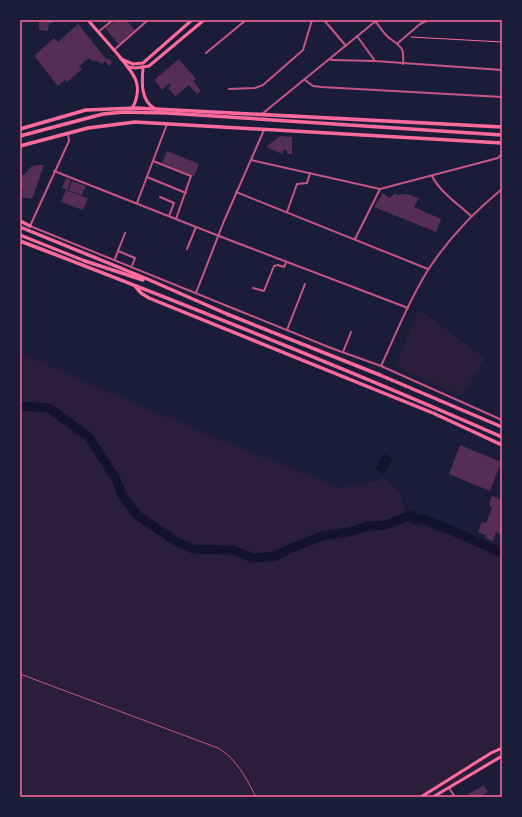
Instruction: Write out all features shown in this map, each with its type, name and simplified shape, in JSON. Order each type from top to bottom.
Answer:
[{"type":"main road","points":[[88,20],[127,66],[136,80],[137,86],[135,102],[132,108]]},
{"type":"main road","points":[[120,58],[133,64],[143,63],[192,20]]},
{"type":"main road","points":[[127,66],[143,68],[149,66],[204,20]]},
{"type":"main road","points":[[143,63],[144,93],[148,103],[154,108]]},
{"type":"main road","points":[[20,136],[90,116],[132,108],[502,128]]},
{"type":"main road","points":[[20,129],[86,110],[120,110],[502,135]]},
{"type":"main road","points":[[20,146],[68,132],[116,124],[167,123],[502,143]]},
{"type":"main road","points":[[20,221],[30,226]]},
{"type":"main road","points":[[20,227],[227,314],[380,375],[502,427]]},
{"type":"main road","points":[[20,235],[85,261],[161,285]]},
{"type":"main road","points":[[20,241],[121,279]]},
{"type":"main road","points":[[85,261],[134,285],[437,408],[502,437]]},
{"type":"main road","points":[[134,285],[141,293],[149,298],[433,413],[502,445]]},
{"type":"main road","points":[[421,797],[502,748]]},
{"type":"main road","points":[[433,797],[502,756]]},
{"type":"street","points":[[98,32],[113,20]]},
{"type":"street","points":[[113,51],[148,20]]},
{"type":"street","points":[[206,53],[246,20]]},
{"type":"street","points":[[229,89],[255,88],[263,85],[303,50],[312,20]]},
{"type":"street","points":[[324,20],[346,46]]},
{"type":"street","points":[[398,44],[420,24],[428,20]]},
{"type":"street","points":[[261,114],[330,60],[376,21],[392,41],[398,44],[403,52],[403,64]]},
{"type":"street","points":[[357,36],[375,61]]},
{"type":"street","points":[[330,60],[375,61],[502,70]]},
{"type":"street","points":[[305,80],[313,86],[502,97]]},
{"type":"street","points":[[137,203],[167,123]]},
{"type":"street","points":[[196,293],[236,192],[264,129]]},
{"type":"street","points":[[68,132],[69,141],[30,226],[115,259],[287,330],[381,366],[502,420]]},
{"type":"street","points":[[251,160],[380,189],[498,158],[502,154]]},
{"type":"street","points":[[153,161],[191,176],[176,219]]},
{"type":"street","points":[[54,171],[408,308]]},
{"type":"street","points":[[287,212],[296,184],[307,183],[310,173]]},
{"type":"street","points":[[432,176],[439,186],[471,216]]},
{"type":"street","points":[[147,177],[186,193]]},
{"type":"street","points":[[355,239],[380,189]]},
{"type":"street","points":[[381,366],[408,308],[429,269],[471,216],[502,189]]},
{"type":"street","points":[[236,192],[429,269]]},
{"type":"street","points":[[160,196],[174,203],[169,216]]},
{"type":"street","points":[[187,249],[196,227]]},
{"type":"street","points":[[115,259],[125,233]]},
{"type":"street","points":[[118,251],[135,258],[132,266]]},
{"type":"street","points":[[253,288],[264,291],[274,266],[278,265],[284,267],[286,262]]},
{"type":"street","points":[[287,330],[305,284]]},
{"type":"street","points":[[343,352],[351,332]]},
{"type":"street","points":[[449,788],[455,797]]},
{"type":"lane","points":[[20,674],[226,752],[241,769],[256,797]]},
{"type":"path","points":[[404,37],[502,42]]},
{"type":"shaded area","points":[[419,309],[483,357],[483,362],[462,396],[395,366]]},
{"type":"shaded area","points":[[20,352],[69,375],[230,444],[340,488],[387,479],[400,492],[407,522],[430,528],[502,553],[502,758],[433,797],[20,797]]},
{"type":"shaded area","points":[[385,454],[393,459],[383,474],[375,468]]},
{"type":"building","points":[[34,20],[52,20],[52,23],[49,23],[48,31],[39,30],[39,22]]},
{"type":"building","points":[[117,20],[126,20],[135,30],[119,45],[105,28]]},
{"type":"building","points":[[78,24],[107,60],[109,58],[112,63],[109,66],[105,61],[102,64],[95,60],[94,62],[89,58],[79,66],[82,69],[67,82],[65,80],[58,86],[34,56],[54,38],[58,42]]},
{"type":"building","points":[[179,59],[196,79],[193,81],[201,91],[197,94],[189,85],[176,96],[168,88],[171,85],[169,83],[162,90],[154,80]]},
{"type":"building","points":[[280,136],[292,137],[292,154],[287,154],[287,150],[283,150],[283,154],[266,147]]},
{"type":"building","points":[[167,151],[199,164],[194,176],[162,163]]},
{"type":"building","points":[[44,165],[32,199],[21,197],[23,191],[20,190],[20,173],[24,175],[32,166]]},
{"type":"building","points":[[66,178],[71,180],[67,190],[62,188]]},
{"type":"building","points":[[72,181],[86,186],[82,195],[68,190]]},
{"type":"building","points":[[66,190],[88,198],[83,210],[61,202]]},
{"type":"building","points":[[383,193],[389,198],[396,193],[397,195],[407,194],[419,198],[414,207],[441,219],[436,232],[374,207]]},
{"type":"building","points":[[460,445],[501,462],[490,491],[449,474]]},
{"type":"building","points":[[492,496],[502,500],[502,535],[496,532],[493,541],[485,538],[486,535],[478,532],[481,524],[483,522],[486,523],[492,508],[489,505]]},
{"type":"building","points":[[484,785],[488,792],[479,797],[464,797]]},
{"type":"waterway","points":[[20,406],[49,408],[88,436],[116,479],[122,495],[137,515],[177,542],[193,549],[232,550],[253,558],[276,556],[291,548],[322,536],[353,531],[367,526],[386,525],[411,515],[415,520],[423,518],[502,553]]}]
